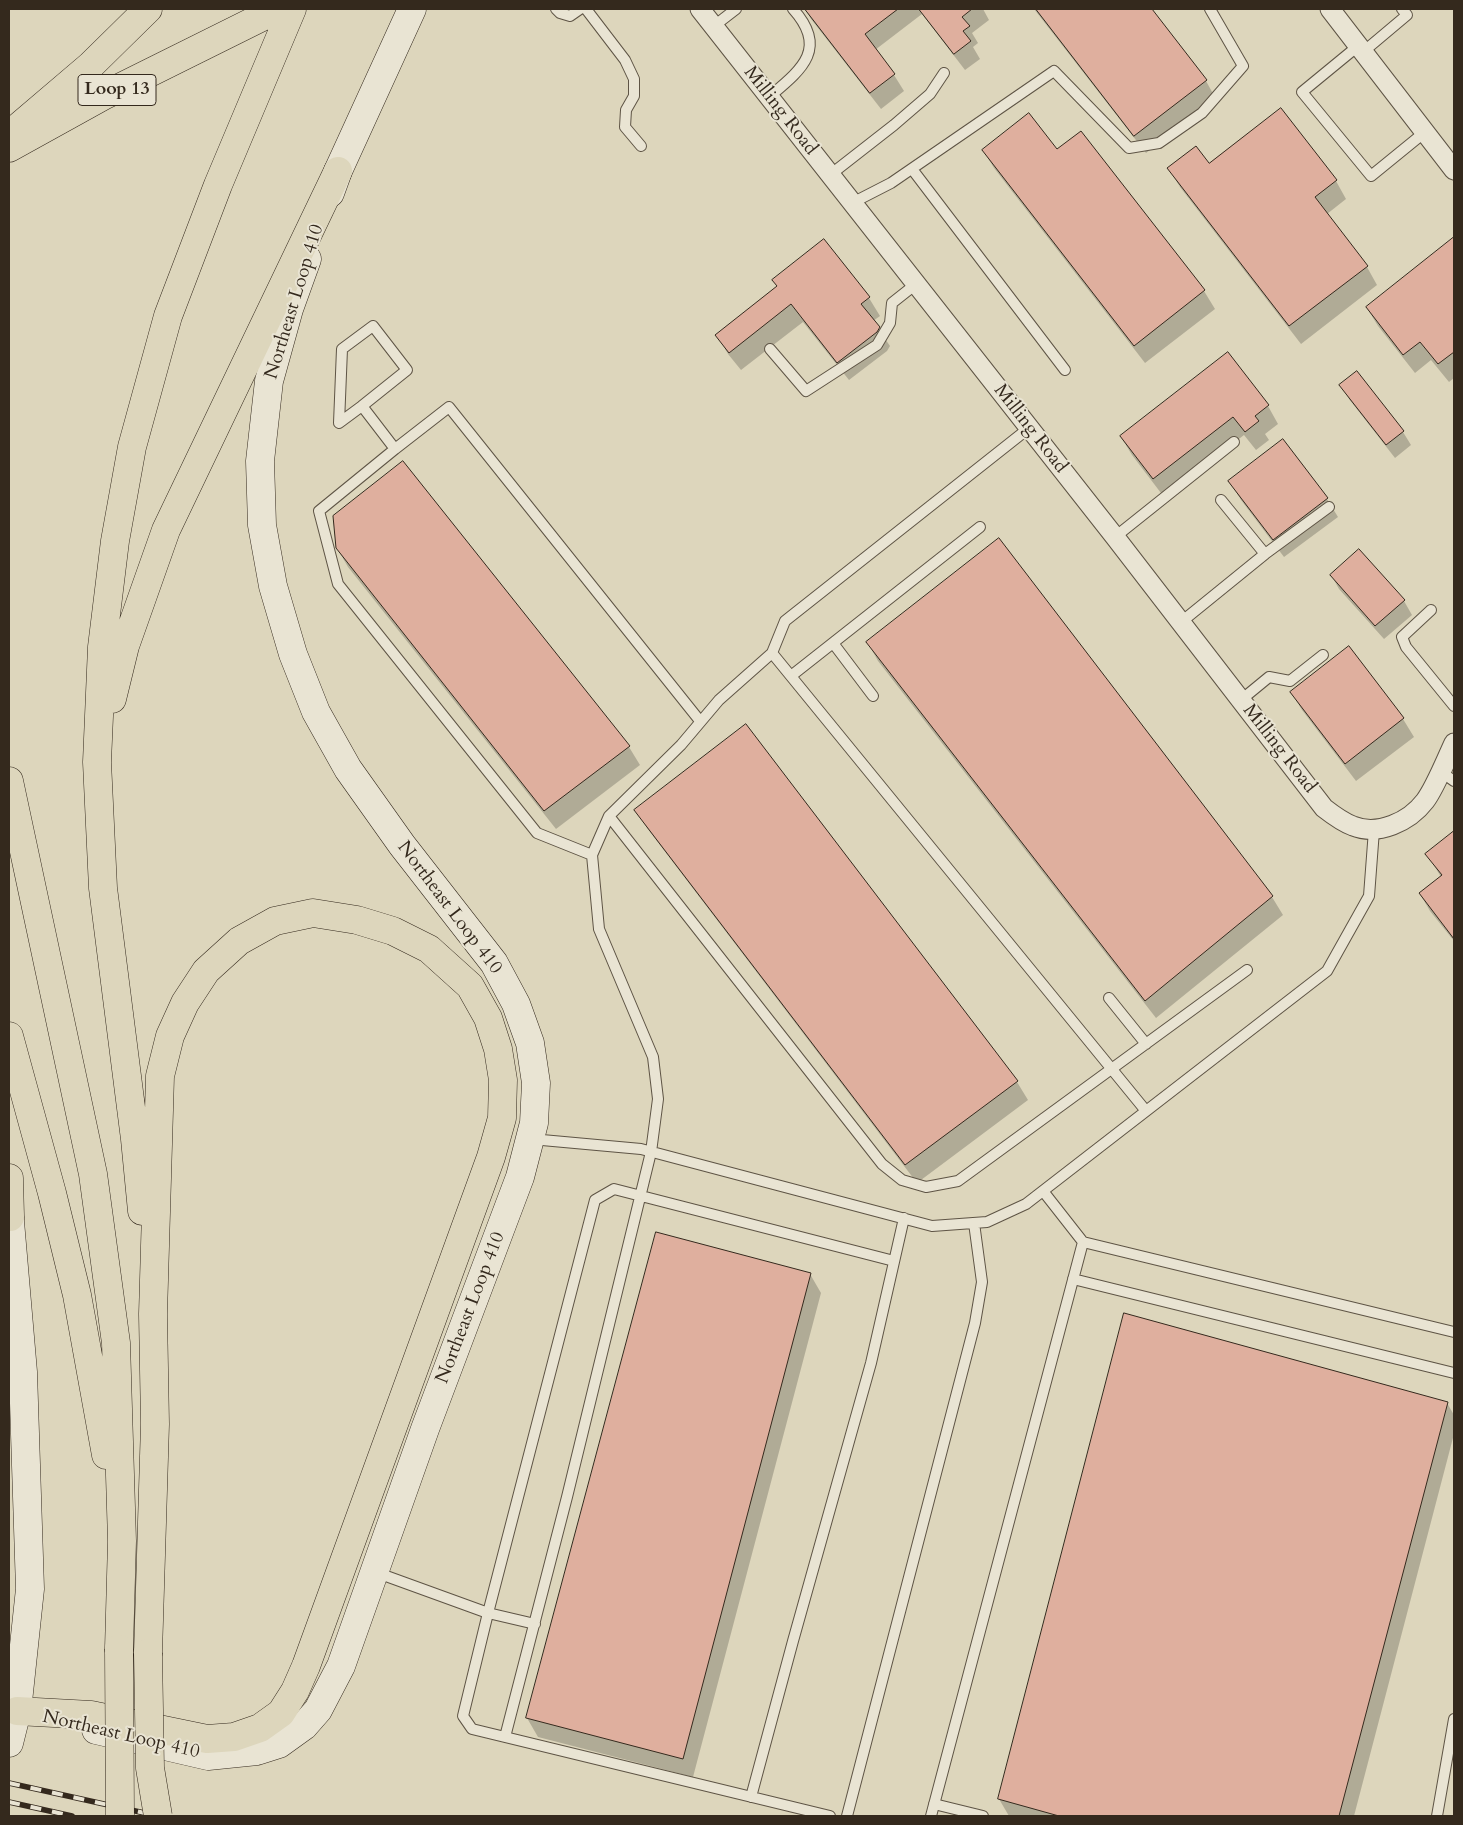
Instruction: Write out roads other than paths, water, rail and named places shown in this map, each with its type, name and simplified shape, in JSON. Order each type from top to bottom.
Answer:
[{"type":"highway","points":[[9,135],[90,66],[148,9]]},
{"type":"highway","name":"Loop 13","points":[[9,148],[104,96],[278,9]]},
{"type":"highway","points":[[154,1314],[135,1139],[103,888],[97,762],[105,628],[114,541],[132,447],[168,316],[218,185],[292,9]]},
{"type":"highway","points":[[97,762],[125,646],[166,530],[338,171]]},
{"type":"highway","points":[[9,781],[93,1174],[116,1343],[122,1541],[119,1649],[120,1816]]},
{"type":"highway","points":[[17,1711],[90,1715],[207,1739],[234,1737],[260,1728],[281,1713],[295,1691],[306,1666],[491,1157],[502,1118],[504,1080],[498,1049],[488,1018],[470,986],[429,949],[393,931],[357,920],[314,913],[275,921],[239,941],[206,971],[185,1003],[170,1036],[160,1076],[154,1314],[156,1424],[148,1653],[150,1768],[158,1816]]},
{"type":"highway","points":[[9,1036],[52,1193],[77,1295],[122,1541]]},
{"type":"highway","points":[[9,1178],[10,1213]]},
{"type":"main road","name":"Northeast Loop 410","points":[[17,1711],[208,1756],[257,1751],[279,1744],[304,1726],[318,1710],[341,1666],[425,1429],[520,1177],[534,1123],[536,1083],[530,1043],[516,1004],[494,963],[402,845],[348,769],[316,712],[292,654],[273,586],[262,525],[260,471],[269,381],[289,309],[338,171],[412,9]]},
{"type":"main road","name":"Northeast Loop 410","points":[[9,1743],[17,1711],[30,1588],[16,1373],[10,1213]]},
{"type":"main road","points":[[9,1645],[28,1612]]},
{"type":"street","name":"Milling Road","points":[[700,9],[1115,537],[1324,808],[1339,820],[1355,827],[1374,830]]},
{"type":"street","points":[[1330,9],[1454,170]]},
{"type":"street","points":[[1374,830],[1396,824],[1411,815],[1425,801],[1447,776],[1454,743]]},
{"type":"lane","points":[[556,9],[560,13],[570,16],[580,9]]},
{"type":"lane","points":[[586,9],[625,60],[634,79],[634,96],[626,110],[625,126],[641,146]]},
{"type":"lane","points":[[714,26],[736,9]]},
{"type":"lane","points":[[769,97],[793,77],[802,68],[807,59],[809,48],[807,28],[793,9]]},
{"type":"lane","points":[[852,203],[891,183],[1054,71],[1130,148],[1159,143],[1202,113],[1244,66],[1210,9]]},
{"type":"lane","points":[[1402,9],[1407,15],[1302,92],[1371,176],[1425,132]]},
{"type":"lane","points":[[830,175],[930,94],[944,73]]},
{"type":"lane","points":[[912,169],[1066,370]]},
{"type":"lane","points":[[770,349],[806,392],[877,345],[890,323],[892,303],[916,284]]},
{"type":"lane","points":[[373,326],[407,370],[362,406],[339,423],[342,350],[373,326]]},
{"type":"lane","points":[[362,406],[395,449]]},
{"type":"lane","points":[[592,855],[537,833],[338,584],[319,511],[449,407],[700,721]]},
{"type":"lane","points":[[505,1737],[567,1497],[641,1196],[651,1152],[658,1099],[653,1057],[599,929],[592,855],[609,816],[681,744],[719,700],[772,653],[785,621],[1029,428]]},
{"type":"lane","points":[[1115,537],[1234,442]]},
{"type":"lane","points":[[1221,500],[1266,554]]},
{"type":"lane","points":[[1180,622],[1329,507]]},
{"type":"lane","points":[[791,676],[980,527]]},
{"type":"lane","points":[[1431,610],[1402,637],[1406,648],[1454,706]]},
{"type":"lane","points":[[833,643],[873,696]]},
{"type":"lane","points":[[772,653],[1146,1111]]},
{"type":"lane","points":[[1241,700],[1269,677],[1290,681],[1323,655]]},
{"type":"lane","points":[[609,816],[882,1164],[902,1180],[926,1187],[958,1181],[1247,970]]},
{"type":"lane","points":[[530,1139],[641,1149],[932,1226],[987,1222],[1026,1204],[1327,971],[1369,896],[1374,830]]},
{"type":"lane","points":[[1109,998],[1146,1044]]},
{"type":"lane","points":[[830,1816],[472,1729],[463,1716],[595,1200],[614,1189],[894,1261]]},
{"type":"lane","points":[[1043,1191],[1083,1242],[1454,1332]]},
{"type":"lane","points":[[751,1797],[871,1363],[904,1218]]},
{"type":"lane","points":[[848,1816],[975,1324],[982,1282],[974,1223]]},
{"type":"lane","points":[[930,1816],[1083,1242]]},
{"type":"lane","points":[[1073,1279],[1454,1373]]},
{"type":"lane","points":[[374,1572],[488,1613],[535,1624]]},
{"type":"lane","points":[[1437,1816],[1454,1719]]},
{"type":"lane","points":[[934,1804],[983,1816]]},
{"type":"railway","points":[[9,1783],[158,1816]]},
{"type":"railway","points":[[9,1802],[72,1816]]}]
